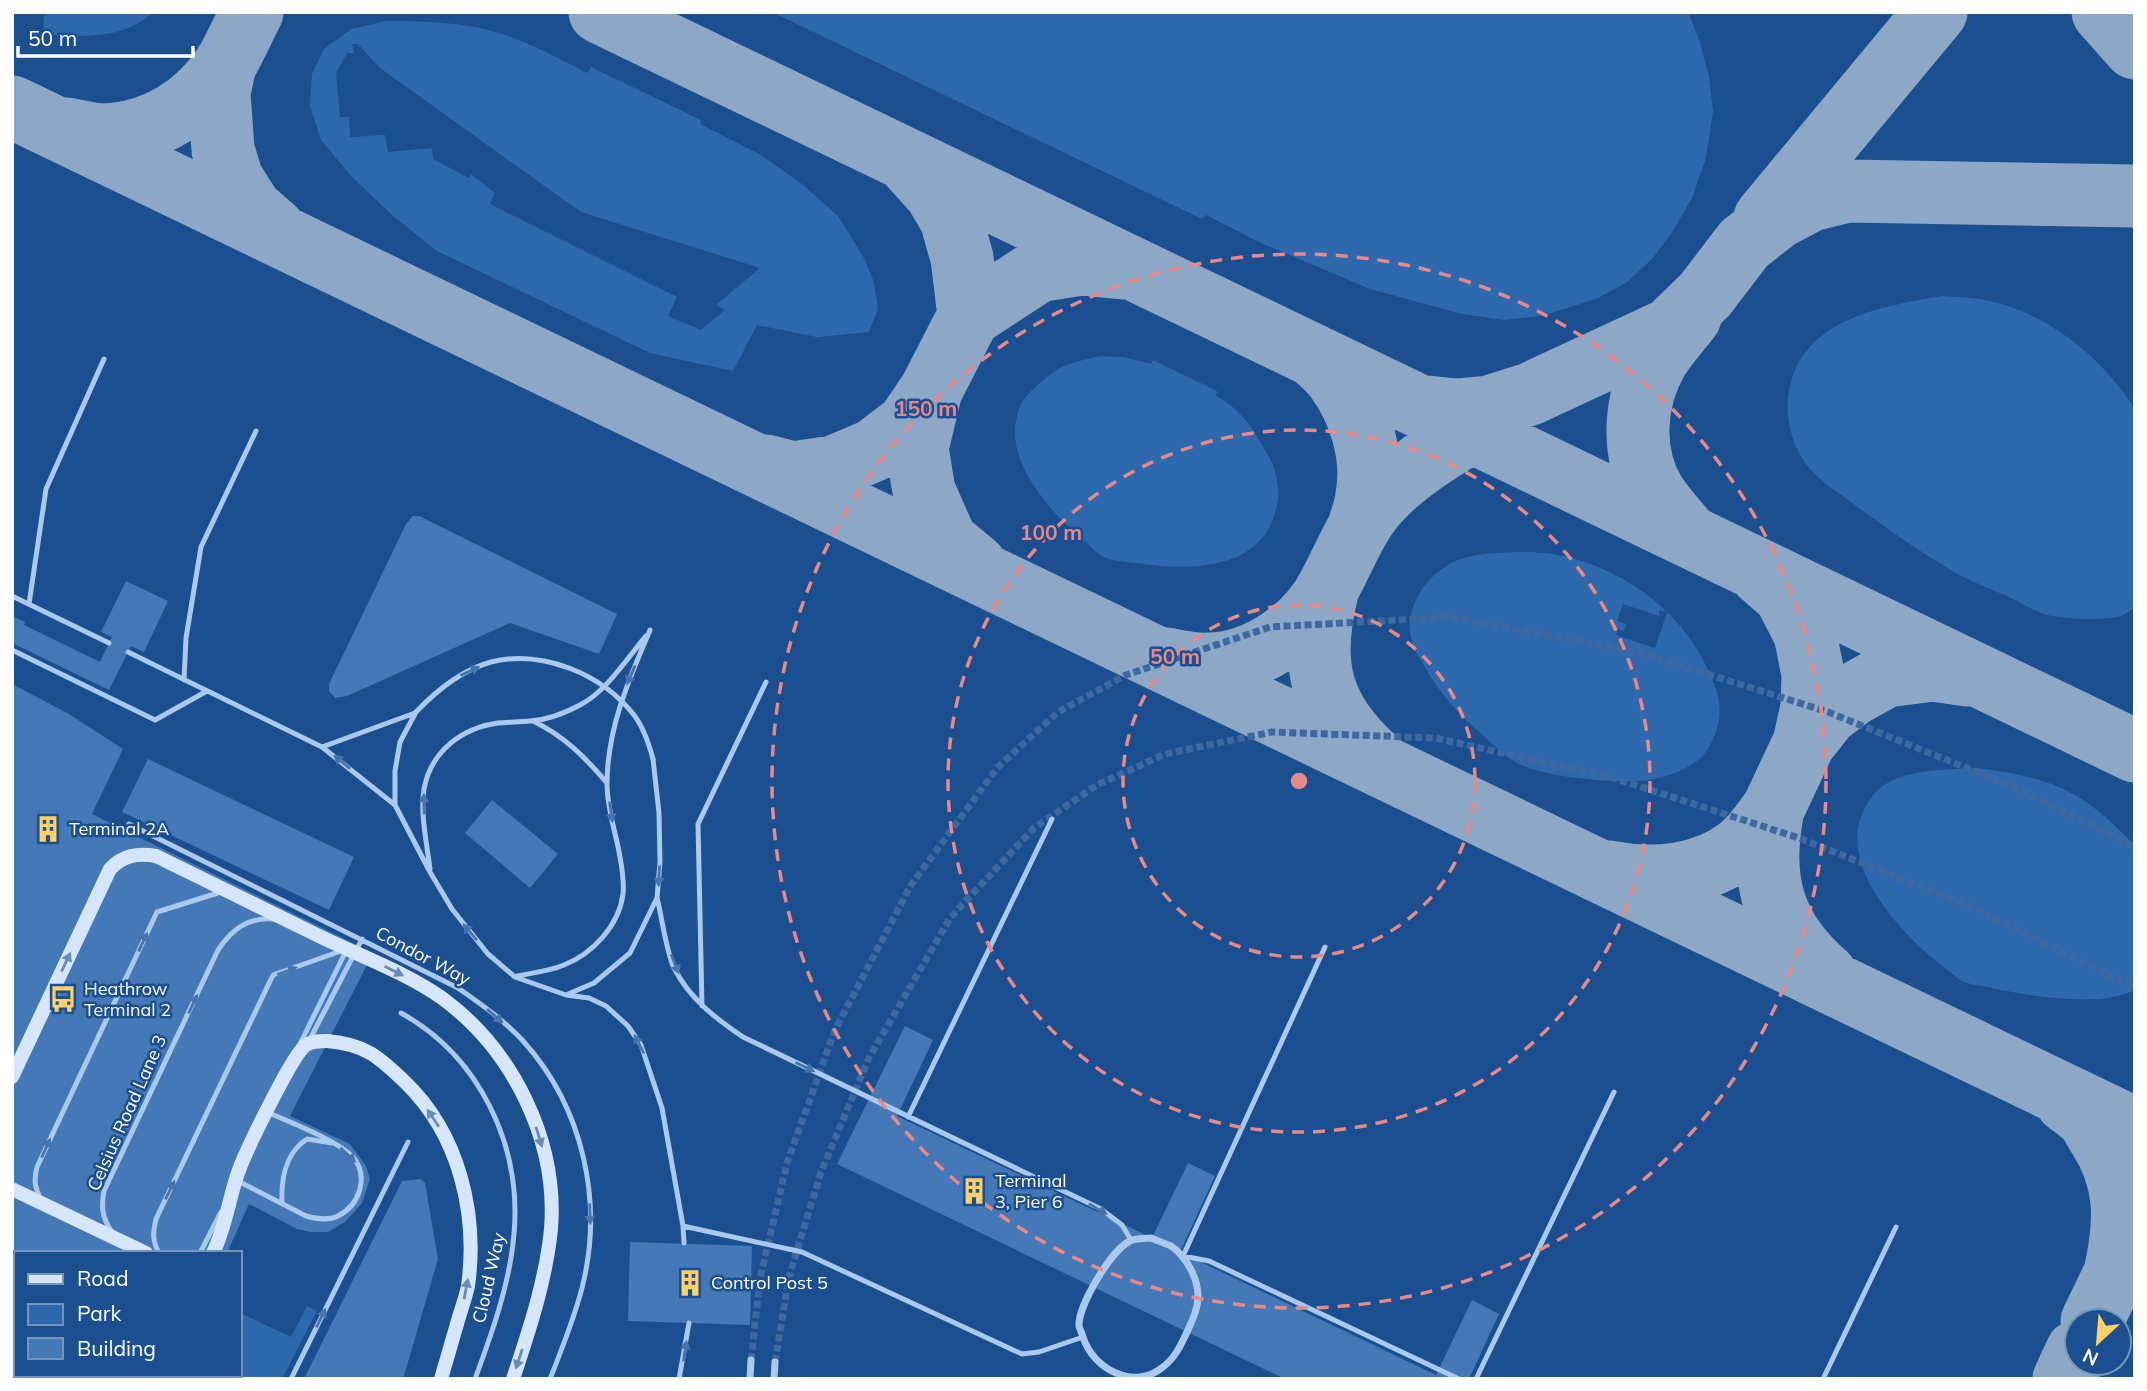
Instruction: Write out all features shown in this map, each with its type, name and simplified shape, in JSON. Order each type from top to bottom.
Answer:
[{"type":"street","points":[[12,1077],[104,879],[115,863],[131,855],[156,856],[427,988],[474,1025],[506,1065],[534,1118],[546,1160],[551,1228],[546,1262],[530,1328],[513,1379]]},
{"type":"street","points":[[214,1251],[240,1168],[288,1069],[305,1045],[314,1042],[346,1043],[374,1054],[413,1090],[432,1116],[451,1146],[462,1179],[469,1219],[467,1287],[441,1379]]},
{"type":"street","points":[[12,1189],[142,1251]]},
{"type":"street","points":[[1095,1360],[1111,1372],[1128,1377],[1148,1376],[1162,1368],[1175,1355],[1190,1325],[1198,1295],[1194,1275],[1183,1256],[1171,1246],[1151,1238],[1131,1240],[1115,1252],[1105,1265],[1083,1308],[1079,1326],[1083,1337],[1095,1360],[1109,1379]]},
{"type":"street","points":[[750,1379],[751,1360]]},
{"type":"street","points":[[774,1379],[775,1362]]},
{"type":"street","points":[[1158,1379],[1162,1368]]},
{"type":"lane","points":[[29,604],[46,489],[104,359]]},
{"type":"lane","points":[[184,680],[186,638],[201,547],[256,431]]},
{"type":"lane","points":[[12,596],[110,643]]},
{"type":"lane","points":[[430,872],[424,790],[429,771],[438,756],[465,732],[485,725],[533,721],[582,704],[594,696],[650,631],[615,720],[607,783],[623,894],[617,914],[606,934],[586,955],[562,966],[516,977]]},
{"type":"lane","points":[[12,650],[155,720],[207,691]]},
{"type":"lane","points":[[128,652],[322,747],[395,805],[452,909],[488,954],[516,977],[565,996],[589,998],[606,1006],[628,1026],[641,1045],[662,1108],[684,1243]]},
{"type":"lane","points":[[395,805],[395,771],[400,742],[416,712],[452,680],[490,663],[509,659],[565,666],[590,678],[614,695],[634,716],[647,738],[653,759],[659,813],[660,862],[657,898],[673,966],[694,998],[743,1037],[1101,1209],[1122,1225],[1131,1240]]},
{"type":"lane","points":[[702,1006],[698,824],[766,682]]},
{"type":"lane","points":[[322,747],[416,712]]},
{"type":"lane","points":[[533,721],[573,746],[607,783]]},
{"type":"lane","points":[[908,1117],[1052,819]]},
{"type":"lane","name":"Condor Way","points":[[129,824],[458,988],[524,1042],[558,1087],[578,1134],[589,1183],[591,1231],[583,1286],[550,1379]]},
{"type":"lane","points":[[51,1208],[36,1191],[34,1179],[37,1167],[157,912],[226,890]]},
{"type":"lane","points":[[565,996],[594,983],[630,953],[657,898]]},
{"type":"lane","name":"Celsius Road Lane 3","points":[[121,1241],[103,1218],[101,1204],[104,1191],[218,950],[229,934],[243,924],[260,918],[279,919],[322,937]]},
{"type":"lane","points":[[201,1251],[362,939]]},
{"type":"lane","points":[[1325,947],[1183,1256],[1209,1261],[1459,1379]]},
{"type":"lane","points":[[288,1069],[348,949]]},
{"type":"lane","points":[[158,1251],[153,1232],[156,1219],[273,975],[348,949]]},
{"type":"lane","name":"Cloud Way","points":[[401,1013],[422,1025],[444,1043],[465,1066],[485,1095],[499,1124],[513,1182],[516,1207],[511,1259],[475,1379]]},
{"type":"lane","points":[[1476,1379],[1614,1092]]},
{"type":"lane","points":[[236,1180],[306,1216],[326,1219],[337,1217],[353,1203],[361,1186],[359,1166],[347,1151],[267,1112]]},
{"type":"lane","points":[[282,1203],[281,1186],[284,1173],[291,1154],[299,1144],[307,1139],[332,1143]]},
{"type":"lane","points":[[291,1379],[408,1142]]},
{"type":"lane","points":[[683,1226],[802,1252],[1022,1354],[1039,1352],[1083,1337]]},
{"type":"lane","points":[[1823,1379],[1896,1227]]},
{"type":"lane","points":[[679,1379],[689,1323]]},
{"type":"green space","points":[[53,12],[153,12],[129,28],[101,35],[43,34],[44,16]]},
{"type":"green space","points":[[772,12],[1688,12],[1700,42],[1709,77],[1713,111],[1706,158],[1692,198],[1653,258],[1626,283],[1596,299],[1541,316],[1504,320],[1462,314],[1370,289],[1261,243],[1206,215],[1202,219]]},
{"type":"green space","points":[[386,21],[414,21],[486,29],[533,46],[587,73],[591,67],[701,120],[700,124],[759,154],[802,184],[838,216],[864,258],[874,282],[878,309],[869,332],[817,337],[757,325],[733,371],[650,353],[437,251],[392,215],[351,176],[321,140],[310,106],[312,74],[324,49],[351,29]],"holes":[[[352,44],[358,44],[380,68],[581,212],[760,268],[716,305],[725,310],[701,330],[668,316],[677,297],[490,204],[495,193],[471,174],[469,178],[433,159],[432,148],[388,152],[385,135],[350,137],[349,117],[340,117],[336,73],[347,53],[354,53]]]},
{"type":"green space","points":[[1942,296],[1980,299],[2008,306],[2050,326],[2070,339],[2105,370],[2134,407],[2135,608],[2114,618],[2095,619],[2054,616],[2037,611],[1962,576],[1919,550],[1824,482],[1801,456],[1791,433],[1788,399],[1794,372],[1806,351],[1823,335],[1844,322],[1892,306]]},
{"type":"green space","points":[[1100,356],[1124,357],[1151,364],[1153,360],[1217,391],[1216,396],[1234,408],[1248,423],[1272,464],[1278,499],[1270,526],[1258,542],[1243,554],[1225,561],[1185,567],[1122,562],[1106,558],[1053,511],[1031,482],[1019,457],[1015,439],[1015,426],[1021,404],[1028,394],[1053,372],[1068,364]]},
{"type":"green space","points":[[1534,552],[1578,560],[1602,568],[1624,580],[1645,593],[1667,612],[1696,648],[1716,690],[1718,725],[1705,753],[1688,767],[1657,778],[1609,781],[1559,775],[1517,763],[1468,722],[1434,682],[1414,648],[1410,619],[1419,594],[1436,574],[1458,560],[1487,554]],"holes":[[[1623,604],[1659,616],[1660,610],[1667,612],[1655,648],[1616,635],[1618,629],[1624,631],[1626,624],[1617,621]]]},
{"type":"green space","points":[[1978,768],[2047,782],[2065,790],[2099,811],[2135,846],[2135,990],[2108,998],[2071,999],[2029,995],[1964,982],[1912,939],[1880,900],[1860,857],[1857,835],[1862,814],[1872,797],[1890,781],[1914,773]]},
{"type":"green space","points":[[307,1306],[317,1311],[282,1379],[179,1379],[242,1377],[242,1314],[291,1337]]},
{"type":"building","points":[[413,516],[419,516],[617,614],[599,654],[510,623],[347,696],[335,698],[329,691],[329,684],[406,524]]},
{"type":"building","points":[[126,581],[168,601],[144,652],[131,646],[109,690],[14,644],[12,648],[12,616],[25,622],[24,625],[100,662],[112,637],[101,632]]},
{"type":"building","points":[[12,684],[69,714],[123,749],[92,814],[373,953],[290,1116],[350,1144],[366,1166],[370,1179],[362,1203],[345,1222],[328,1232],[297,1229],[249,1204],[228,1251],[14,1251],[14,1377],[168,1377],[12,1379]]},
{"type":"building","points":[[148,759],[354,857],[329,910],[122,812]]},
{"type":"building","points":[[492,800],[558,854],[530,888],[465,833]]},
{"type":"building","name":"Terminal 3, Pier 6","points":[[905,1026],[933,1040],[897,1116],[1152,1238],[1188,1163],[1215,1176],[1180,1252],[1436,1375],[1472,1300],[1499,1314],[1469,1379],[1285,1379],[837,1164]]},
{"type":"building","points":[[420,1179],[425,1183],[438,1259],[404,1376],[402,1379],[304,1379],[402,1181]]},
{"type":"building","name":"Control Post 5","points":[[630,1242],[752,1246],[750,1325],[628,1321]]},
{"type":"taxiway","points":[[67,129],[99,135],[123,133],[157,123],[173,115],[188,105],[214,80],[229,59],[252,12]]},
{"type":"taxiway","points":[[600,12],[2135,751]]},
{"type":"taxiway","points":[[1765,218],[1936,12]]},
{"type":"taxiway","points":[[2103,12],[2135,48]]},
{"type":"taxiway","points":[[225,64],[219,93],[223,150],[232,179],[251,209],[274,229]]},
{"type":"taxiway","points":[[12,107],[2135,1129]]},
{"type":"taxiway","points":[[906,160],[935,192],[951,219],[962,258],[969,316],[931,390],[917,448],[924,491],[946,541],[976,566]]},
{"type":"taxiway","points":[[1427,407],[1457,410],[1489,407],[1530,394],[1670,329],[1705,295],[1744,244],[1777,218],[1811,200],[1848,191],[2135,196]]},
{"type":"taxiway","points":[[969,316],[1038,271],[1082,264],[1123,268]]},
{"type":"taxiway","points":[[1689,536],[1659,500],[1647,478],[1638,427],[1643,392],[1649,376],[1661,354],[1690,317]]},
{"type":"taxiway","points":[[1313,355],[1331,372],[1345,391],[1363,434],[1369,480],[1359,527]]},
{"type":"taxiway","points":[[766,466],[793,473],[834,467],[874,450],[908,424],[931,390]]},
{"type":"taxiway","points":[[1167,659],[1198,664],[1227,662],[1263,650],[1294,629],[1320,601],[1358,530],[1380,499],[1422,463],[1501,413]]},
{"type":"taxiway","points":[[1760,573],[1785,595],[1805,634],[1813,674],[1812,707],[1804,743],[1773,809]]},
{"type":"taxiway","points":[[1328,588],[1319,638],[1323,682],[1341,722],[1376,760]]},
{"type":"taxiway","points":[[1804,743],[1827,714],[1852,695],[1886,676],[1933,670],[1968,675]]},
{"type":"taxiway","points":[[1610,872],[1661,876],[1695,870],[1711,864],[1741,847],[1773,809],[1768,858],[1774,901],[1793,939],[1826,975]]},
{"type":"taxiway","points":[[2066,1101],[2089,1120],[2108,1154],[2120,1187],[2122,1220],[2115,1273],[2135,1245]]},
{"type":"taxiway","points":[[2099,1307],[2134,1234]]},
{"type":"tunnel","points":[[751,1360],[760,1279],[787,1163],[835,1030],[911,885],[998,767],[1058,712],[1126,675],[1270,627],[1452,617],[1641,653],[1828,712],[2019,789],[2135,847]]},
{"type":"tunnel","points":[[775,1362],[789,1277],[821,1172],[869,1058],[950,918],[1034,828],[1097,785],[1165,754],[1272,732],[1435,738],[1607,776],[1799,838],[1970,906],[2135,988]]},
{"type":"place","name":"Terminal 2A","points":[[48,829]]},
{"type":"place","name":"Heathrow Terminal 2","points":[[63,999]]},
{"type":"place","name":"Terminal 3, Pier 6","points":[[974,1191]]},
{"type":"place","name":"Control Post 5","points":[[690,1283]]}]
